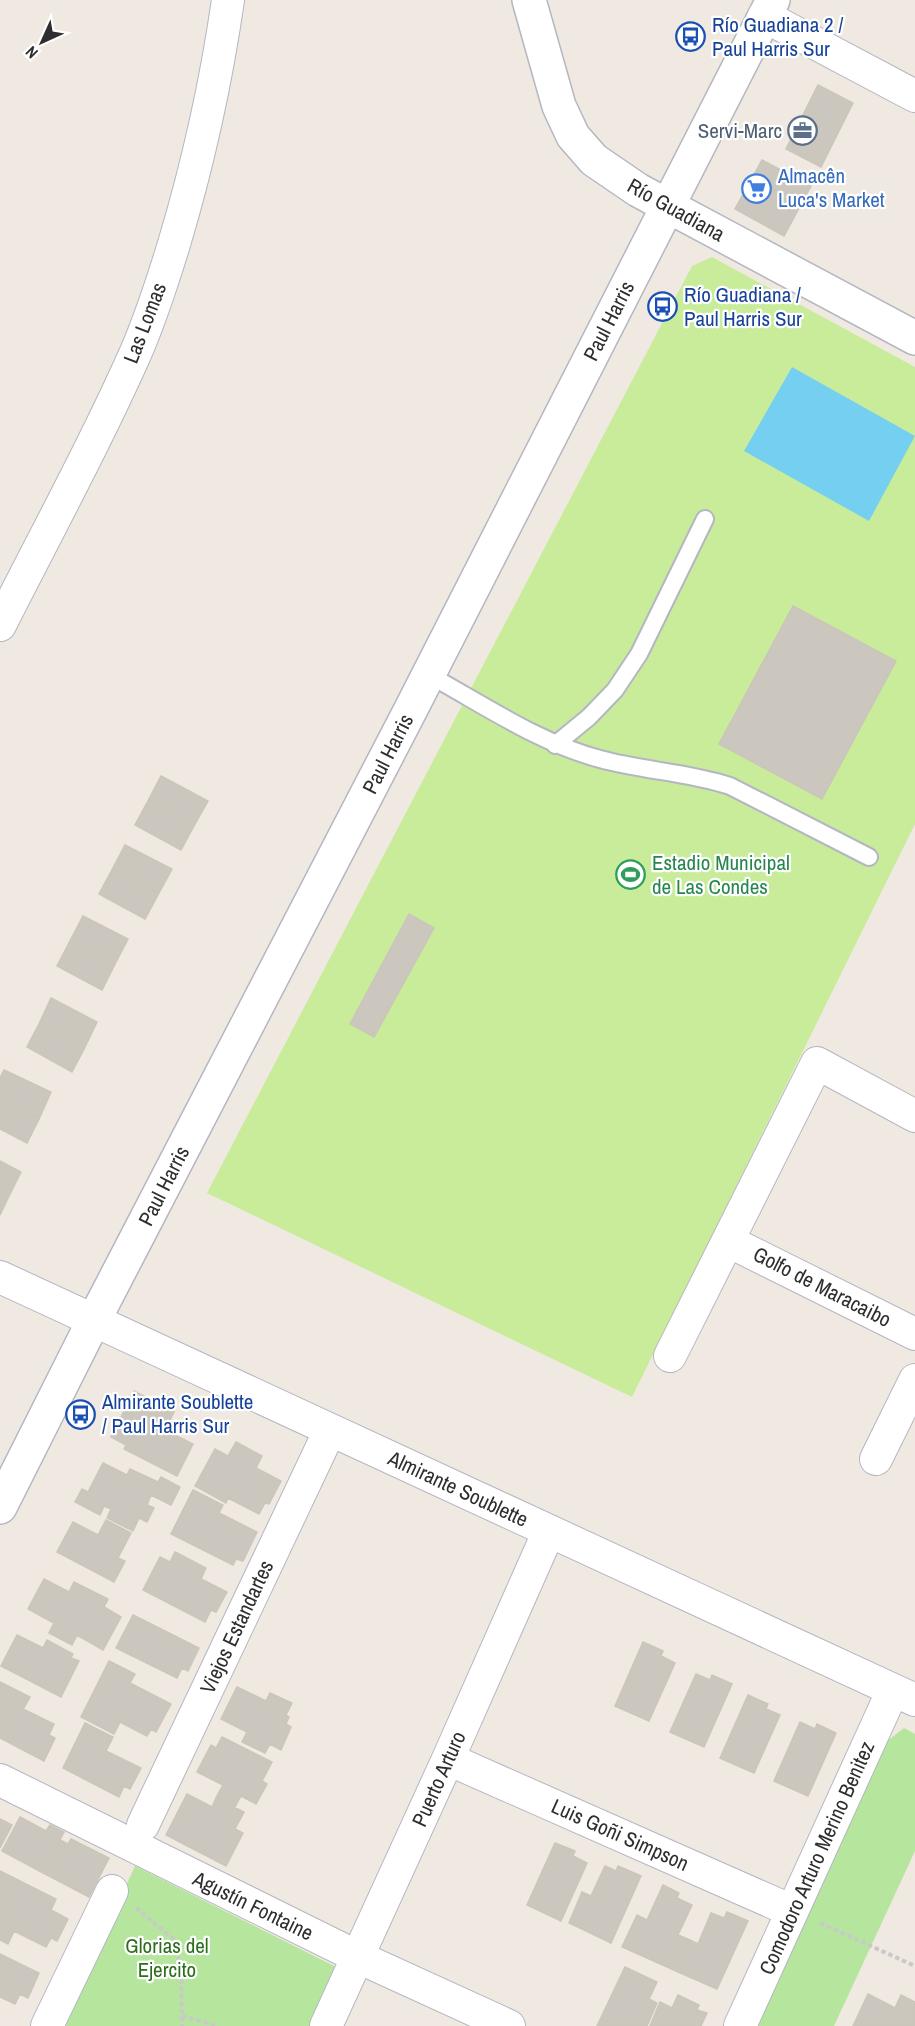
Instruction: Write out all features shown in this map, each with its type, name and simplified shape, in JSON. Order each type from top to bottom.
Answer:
[{"type":"street","name":"Las Lomas","points":[[0,625],[89,451],[137,350],[165,274],[189,196],[206,129],[228,0]]},
{"type":"street","name":"Río Guadiana","points":[[529,0],[559,106],[573,136],[594,160],[625,183],[915,338]]},
{"type":"street","name":"Paul Harris","points":[[0,1507],[94,1320],[429,675],[768,8]]},
{"type":"street","points":[[768,8],[915,96]]},
{"type":"street","name":"Golfo de Maracaibo","points":[[670,1356],[817,1063],[915,1116]]},
{"type":"street","name":"Golfo de Maracaibo","points":[[728,1241],[915,1334]]},
{"type":"street","name":"Almirante Soublette","points":[[0,1277],[904,1695]]},
{"type":"street","points":[[876,1459],[915,1380]]},
{"type":"street","name":"Viejos Estandartes","points":[[143,1825],[330,1430]]},
{"type":"street","name":"Puerto Arturo","points":[[326,2026],[549,1531]]},
{"type":"street","name":"Comodoro Arturo Merino Benitez","points":[[740,2026],[792,1911],[904,1695]]},
{"type":"street","name":"Luis Goñi Simpson","points":[[448,1759],[792,1911]]},
{"type":"street","name":"Agustín Fontaine","points":[[0,1780],[358,1957],[509,2026]]},
{"type":"street","points":[[47,2026],[112,1891]]},
{"type":"lane","points":[[555,745],[589,717],[615,690],[639,654],[705,519]]},
{"type":"lane","points":[[429,675],[555,745],[601,760],[711,779],[730,786],[869,856]]},
{"type":"path","points":[[792,1911],[915,1966]]},
{"type":"path","points":[[151,1919],[175,1940],[181,1970],[182,2026]]},
{"type":"path","points":[[182,2016],[217,2026]]},
{"type":"green space","name":"Estadio Municipal de Las Condes","points":[[712,257],[915,367],[915,824],[632,1397],[207,1193],[692,266]]},
{"type":"green space","points":[[904,1728],[915,1734],[915,1851],[834,2026],[756,2026],[886,1742]]},
{"type":"green space","name":"Glorias del Ejercito","points":[[135,1866],[336,1967],[312,2026],[62,2026]]},
{"type":"water","points":[[792,367],[915,436],[869,521],[744,451]]},
{"type":"building","points":[[818,85],[853,103],[821,167],[786,149]]},
{"type":"building","points":[[762,160],[811,186],[784,236],[735,209]]},
{"type":"building","points":[[793,606],[896,661],[822,799],[719,744]]},
{"type":"building","points":[[161,776],[208,801],[195,824],[149,799]]},
{"type":"building","points":[[149,799],[195,824],[181,850],[135,825]]},
{"type":"building","points":[[125,845],[172,869],[159,893],[113,868]]},
{"type":"building","points":[[113,868],[159,893],[145,919],[99,894]]},
{"type":"building","points":[[409,914],[434,928],[374,1037],[350,1024]]},
{"type":"building","points":[[83,916],[128,939],[115,964],[70,941]]},
{"type":"building","points":[[70,941],[115,964],[102,990],[57,966]]},
{"type":"building","points":[[51,998],[97,1022],[85,1047],[39,1024]]},
{"type":"building","points":[[39,1024],[85,1047],[72,1072],[27,1047]]},
{"type":"building","points":[[4,1070],[51,1092],[39,1119],[0,1100],[0,1078]]},
{"type":"building","points":[[0,1100],[39,1119],[27,1143],[0,1129]]},
{"type":"building","points":[[0,1161],[21,1172],[9,1196],[0,1192]]},
{"type":"building","points":[[0,1192],[9,1196],[0,1215]]},
{"type":"building","points":[[134,1391],[174,1412],[165,1430],[193,1444],[177,1476],[124,1449],[126,1445],[111,1437]]},
{"type":"building","points":[[236,1442],[262,1456],[256,1468],[281,1481],[269,1504],[265,1503],[259,1514],[228,1498],[226,1503],[195,1486],[215,1449],[228,1456]]},
{"type":"building","points":[[103,1463],[127,1475],[130,1469],[158,1482],[161,1477],[180,1487],[171,1505],[151,1495],[147,1505],[154,1508],[147,1522],[139,1518],[133,1531],[107,1518],[111,1509],[104,1506],[100,1515],[75,1502],[82,1489],[88,1492]]},
{"type":"building","points":[[193,1490],[223,1505],[219,1513],[257,1532],[243,1561],[236,1559],[233,1565],[171,1534]]},
{"type":"building","points":[[106,1520],[131,1533],[118,1558],[125,1561],[114,1582],[57,1552],[73,1522],[98,1535]]},
{"type":"building","points":[[175,1552],[206,1568],[201,1579],[227,1592],[216,1612],[211,1610],[205,1622],[143,1590],[160,1557],[170,1562]]},
{"type":"building","points":[[44,1579],[69,1592],[74,1582],[108,1599],[104,1607],[121,1617],[103,1650],[77,1635],[72,1645],[49,1633],[54,1623],[28,1609]]},
{"type":"building","points":[[133,1615],[199,1648],[188,1671],[182,1668],[177,1678],[116,1648]]},
{"type":"building","points":[[17,1635],[43,1648],[47,1640],[73,1654],[71,1658],[79,1661],[61,1697],[1,1666]]},
{"type":"building","points":[[643,1642],[663,1651],[661,1656],[675,1663],[649,1721],[615,1706]]},
{"type":"building","points":[[109,1661],[135,1674],[130,1683],[171,1704],[156,1732],[151,1729],[147,1736],[120,1722],[114,1734],[81,1717]]},
{"type":"building","points":[[696,1674],[710,1680],[712,1675],[732,1684],[704,1747],[670,1732]]},
{"type":"building","points":[[0,1682],[30,1697],[23,1709],[54,1724],[49,1735],[55,1738],[44,1761],[0,1738]]},
{"type":"building","points":[[237,1687],[266,1701],[270,1693],[292,1703],[286,1715],[289,1717],[286,1724],[291,1727],[281,1750],[270,1744],[265,1753],[242,1742],[247,1732],[221,1719]]},
{"type":"building","points":[[748,1695],[768,1704],[766,1709],[780,1715],[754,1773],[720,1758]]},
{"type":"building","points":[[800,1722],[815,1729],[817,1724],[836,1733],[808,1796],[774,1781]]},
{"type":"building","points":[[85,1723],[113,1737],[106,1751],[141,1768],[130,1789],[124,1786],[119,1797],[63,1768]]},
{"type":"building","points":[[222,1737],[272,1762],[262,1781],[267,1784],[256,1804],[241,1796],[235,1807],[216,1798],[223,1785],[197,1772],[211,1745],[216,1748]]},
{"type":"building","points":[[187,1794],[212,1807],[216,1798],[244,1812],[235,1829],[243,1833],[226,1866],[166,1835]]},
{"type":"building","points":[[20,1817],[46,1831],[50,1825],[64,1832],[43,1873],[2,1851]]},
{"type":"building","points":[[0,1819],[12,1825],[0,1848]]},
{"type":"building","points":[[71,1839],[109,1858],[89,1897],[43,1873],[60,1840],[68,1844]]},
{"type":"building","points":[[555,1843],[575,1851],[573,1856],[587,1863],[561,1921],[527,1905]]},
{"type":"building","points":[[605,1866],[616,1871],[618,1866],[641,1876],[611,1943],[569,1923],[582,1892],[591,1896]]},
{"type":"building","points":[[0,1871],[56,1899],[51,1910],[68,1919],[57,1941],[51,1938],[46,1947],[14,1931],[8,1944],[0,1940]]},
{"type":"building","points":[[663,1885],[679,1893],[677,1898],[692,1905],[678,1935],[690,1940],[676,1971],[622,1947],[637,1915],[647,1920]]},
{"type":"building","points":[[727,1912],[748,1921],[717,1989],[676,1971],[690,1940],[698,1944],[711,1913],[724,1918]]},
{"type":"building","points":[[0,1954],[39,1973],[28,1998],[20,1994],[15,2004],[0,1997]]},
{"type":"building","points":[[625,1967],[657,1982],[649,1999],[657,2003],[647,2026],[597,2026]]},
{"type":"building","points":[[868,1994],[895,2008],[901,1995],[915,2002],[915,2026],[853,2026]]},
{"type":"building","points":[[678,1995],[699,2005],[697,2010],[707,2013],[701,2026],[650,2026],[660,2002],[672,2008]]},
{"type":"place","name":"Río Guadiana 2 / Paul Harris Sur","points":[[691,37]]},
{"type":"place","name":"Servi-Marc","points":[[803,131]]},
{"type":"place","name":"Almacên Luca's Market","points":[[757,188]]},
{"type":"place","name":"Río Guadiana / Paul Harris Sur","points":[[663,307]]},
{"type":"place","name":"Estadio Municipal de Las Condes","points":[[631,875]]},
{"type":"place","name":"Almirante Soublette / Paul Harris Sur","points":[[81,1414]]}]
